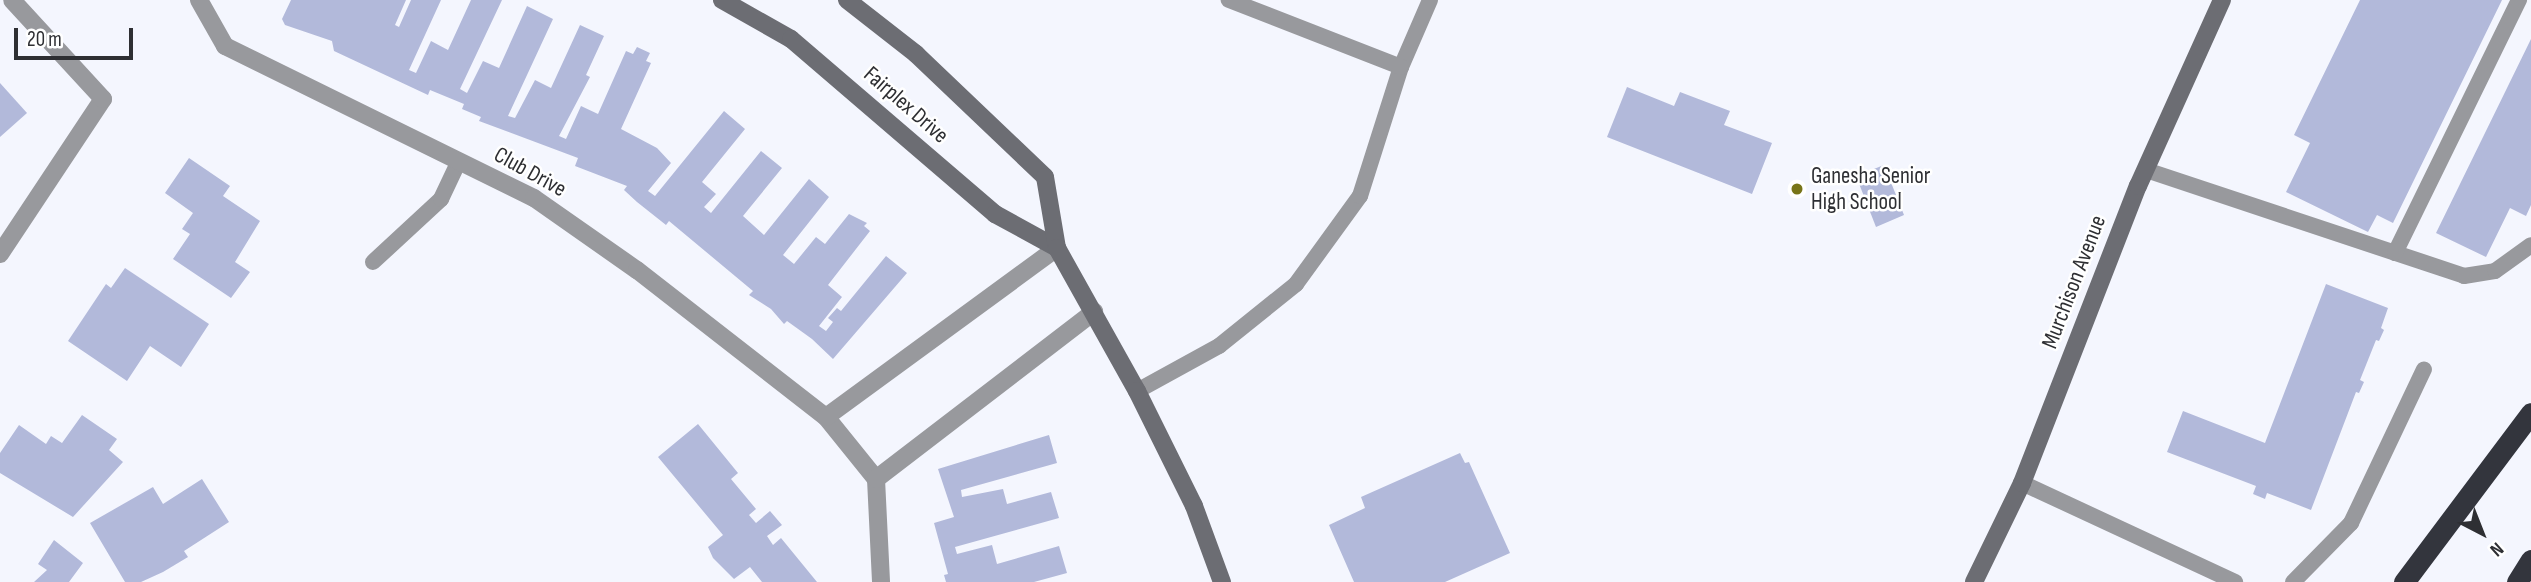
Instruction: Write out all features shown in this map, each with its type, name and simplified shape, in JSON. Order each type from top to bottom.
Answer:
[{"type":"highway","points":[[2404,582],[2531,413]]},
{"type":"highway","points":[[2517,582],[2531,560]]},
{"type":"main road","name":"Fairplex Drive","points":[[722,0],[791,39],[995,214],[1057,248]]},
{"type":"main road","name":"Fairplex Drive","points":[[847,0],[916,54],[1045,177],[1057,248],[1137,391],[1194,506],[1222,582]]},
{"type":"main road","name":"Murchison Avenue","points":[[1974,582],[2022,483],[2146,170],[2222,0]]},
{"type":"street","points":[[0,254],[103,100],[12,0]]},
{"type":"street","name":"Club Drive","points":[[200,0],[225,46],[534,198],[637,270],[826,417],[876,479]]},
{"type":"street","points":[[826,417],[1057,248]]},
{"type":"street","points":[[881,582],[876,479],[1094,312]]},
{"type":"lane","points":[[1229,0],[1401,67]]},
{"type":"lane","points":[[1137,391],[1219,346],[1296,284],[1360,196],[1401,67],[1430,0]]},
{"type":"lane","points":[[2395,253],[2519,0]]},
{"type":"lane","points":[[373,262],[441,199],[459,161]]},
{"type":"lane","points":[[2146,170],[2464,276],[2495,271],[2531,245]]},
{"type":"lane","points":[[2293,582],[2331,549],[2351,523],[2424,369]]},
{"type":"lane","points":[[2022,483],[2235,582]]},
{"type":"building","points":[[291,0],[406,0],[395,25],[399,27],[411,0],[441,0],[409,70],[416,73],[431,41],[448,50],[471,0],[502,0],[460,89],[467,93],[483,61],[499,68],[527,6],[553,19],[508,116],[515,118],[535,80],[551,88],[580,25],[604,36],[586,75],[590,77],[559,136],[566,139],[581,106],[598,114],[626,51],[633,54],[637,47],[650,53],[646,61],[651,63],[621,129],[657,148],[671,163],[648,191],[655,196],[724,111],[745,129],[702,182],[716,194],[704,207],[711,213],[761,151],[782,168],[743,216],[764,235],[809,179],[829,197],[783,255],[794,264],[816,237],[825,244],[849,214],[867,223],[864,226],[870,231],[828,285],[842,297],[819,326],[826,331],[833,322],[828,318],[837,308],[841,311],[886,256],[907,273],[833,359],[812,339],[787,321],[784,324],[771,309],[749,295],[753,291],[669,221],[666,225],[637,202],[624,190],[627,186],[575,166],[578,158],[479,121],[481,117],[462,109],[464,104],[430,90],[428,95],[334,51],[332,41],[285,25],[282,19]]},
{"type":"building","points":[[2360,0],[2502,0],[2393,223],[2377,215],[2368,232],[2286,192],[2310,143],[2294,135]]},
{"type":"building","points":[[2531,39],[2531,205],[2526,216],[2510,208],[2486,257],[2436,233]]},
{"type":"building","points":[[0,83],[27,113],[0,137]]},
{"type":"building","points":[[1627,87],[1674,106],[1680,92],[1730,111],[1724,125],[1772,143],[1752,194],[1607,137]]},
{"type":"building","points":[[189,158],[230,186],[223,196],[260,221],[235,262],[250,272],[231,298],[173,259],[190,234],[182,229],[193,213],[165,193]]},
{"type":"building","points":[[1884,165],[1904,215],[1876,227],[1856,176]]},
{"type":"building","points":[[125,268],[209,324],[181,367],[150,346],[127,381],[68,341],[106,284],[111,288]]},
{"type":"building","points":[[2326,284],[2388,308],[2381,328],[2384,330],[2379,341],[2376,340],[2360,380],[2364,382],[2359,393],[2356,392],[2311,510],[2267,493],[2265,499],[2253,494],[2256,486],[2167,452],[2183,411],[2265,443]]},
{"type":"building","points":[[82,415],[117,439],[109,450],[123,462],[73,517],[0,473],[0,453],[19,425],[46,444],[51,436],[62,443]]},
{"type":"building","points":[[698,424],[738,473],[731,479],[756,509],[749,515],[756,523],[770,511],[782,525],[767,536],[773,545],[781,538],[817,582],[762,582],[750,567],[734,579],[713,558],[708,547],[723,535],[658,457]]},
{"type":"building","points":[[1049,435],[1057,463],[961,490],[962,497],[1003,489],[1007,504],[1051,492],[1059,518],[955,547],[957,554],[992,545],[997,564],[1059,546],[1067,573],[1034,582],[946,582],[944,575],[948,574],[934,523],[954,517],[938,469]]},
{"type":"building","points":[[1460,453],[1465,463],[1469,462],[1510,553],[1445,582],[1354,582],[1329,525],[1365,508],[1361,497]]},
{"type":"building","points":[[202,479],[229,522],[184,551],[188,557],[163,572],[141,582],[125,582],[90,523],[153,487],[163,504]]},
{"type":"building","points":[[54,540],[83,563],[69,582],[34,582],[47,570],[38,564]]},
{"type":"place","name":"Ganesha Senior High School","points":[[1797,189]]}]
